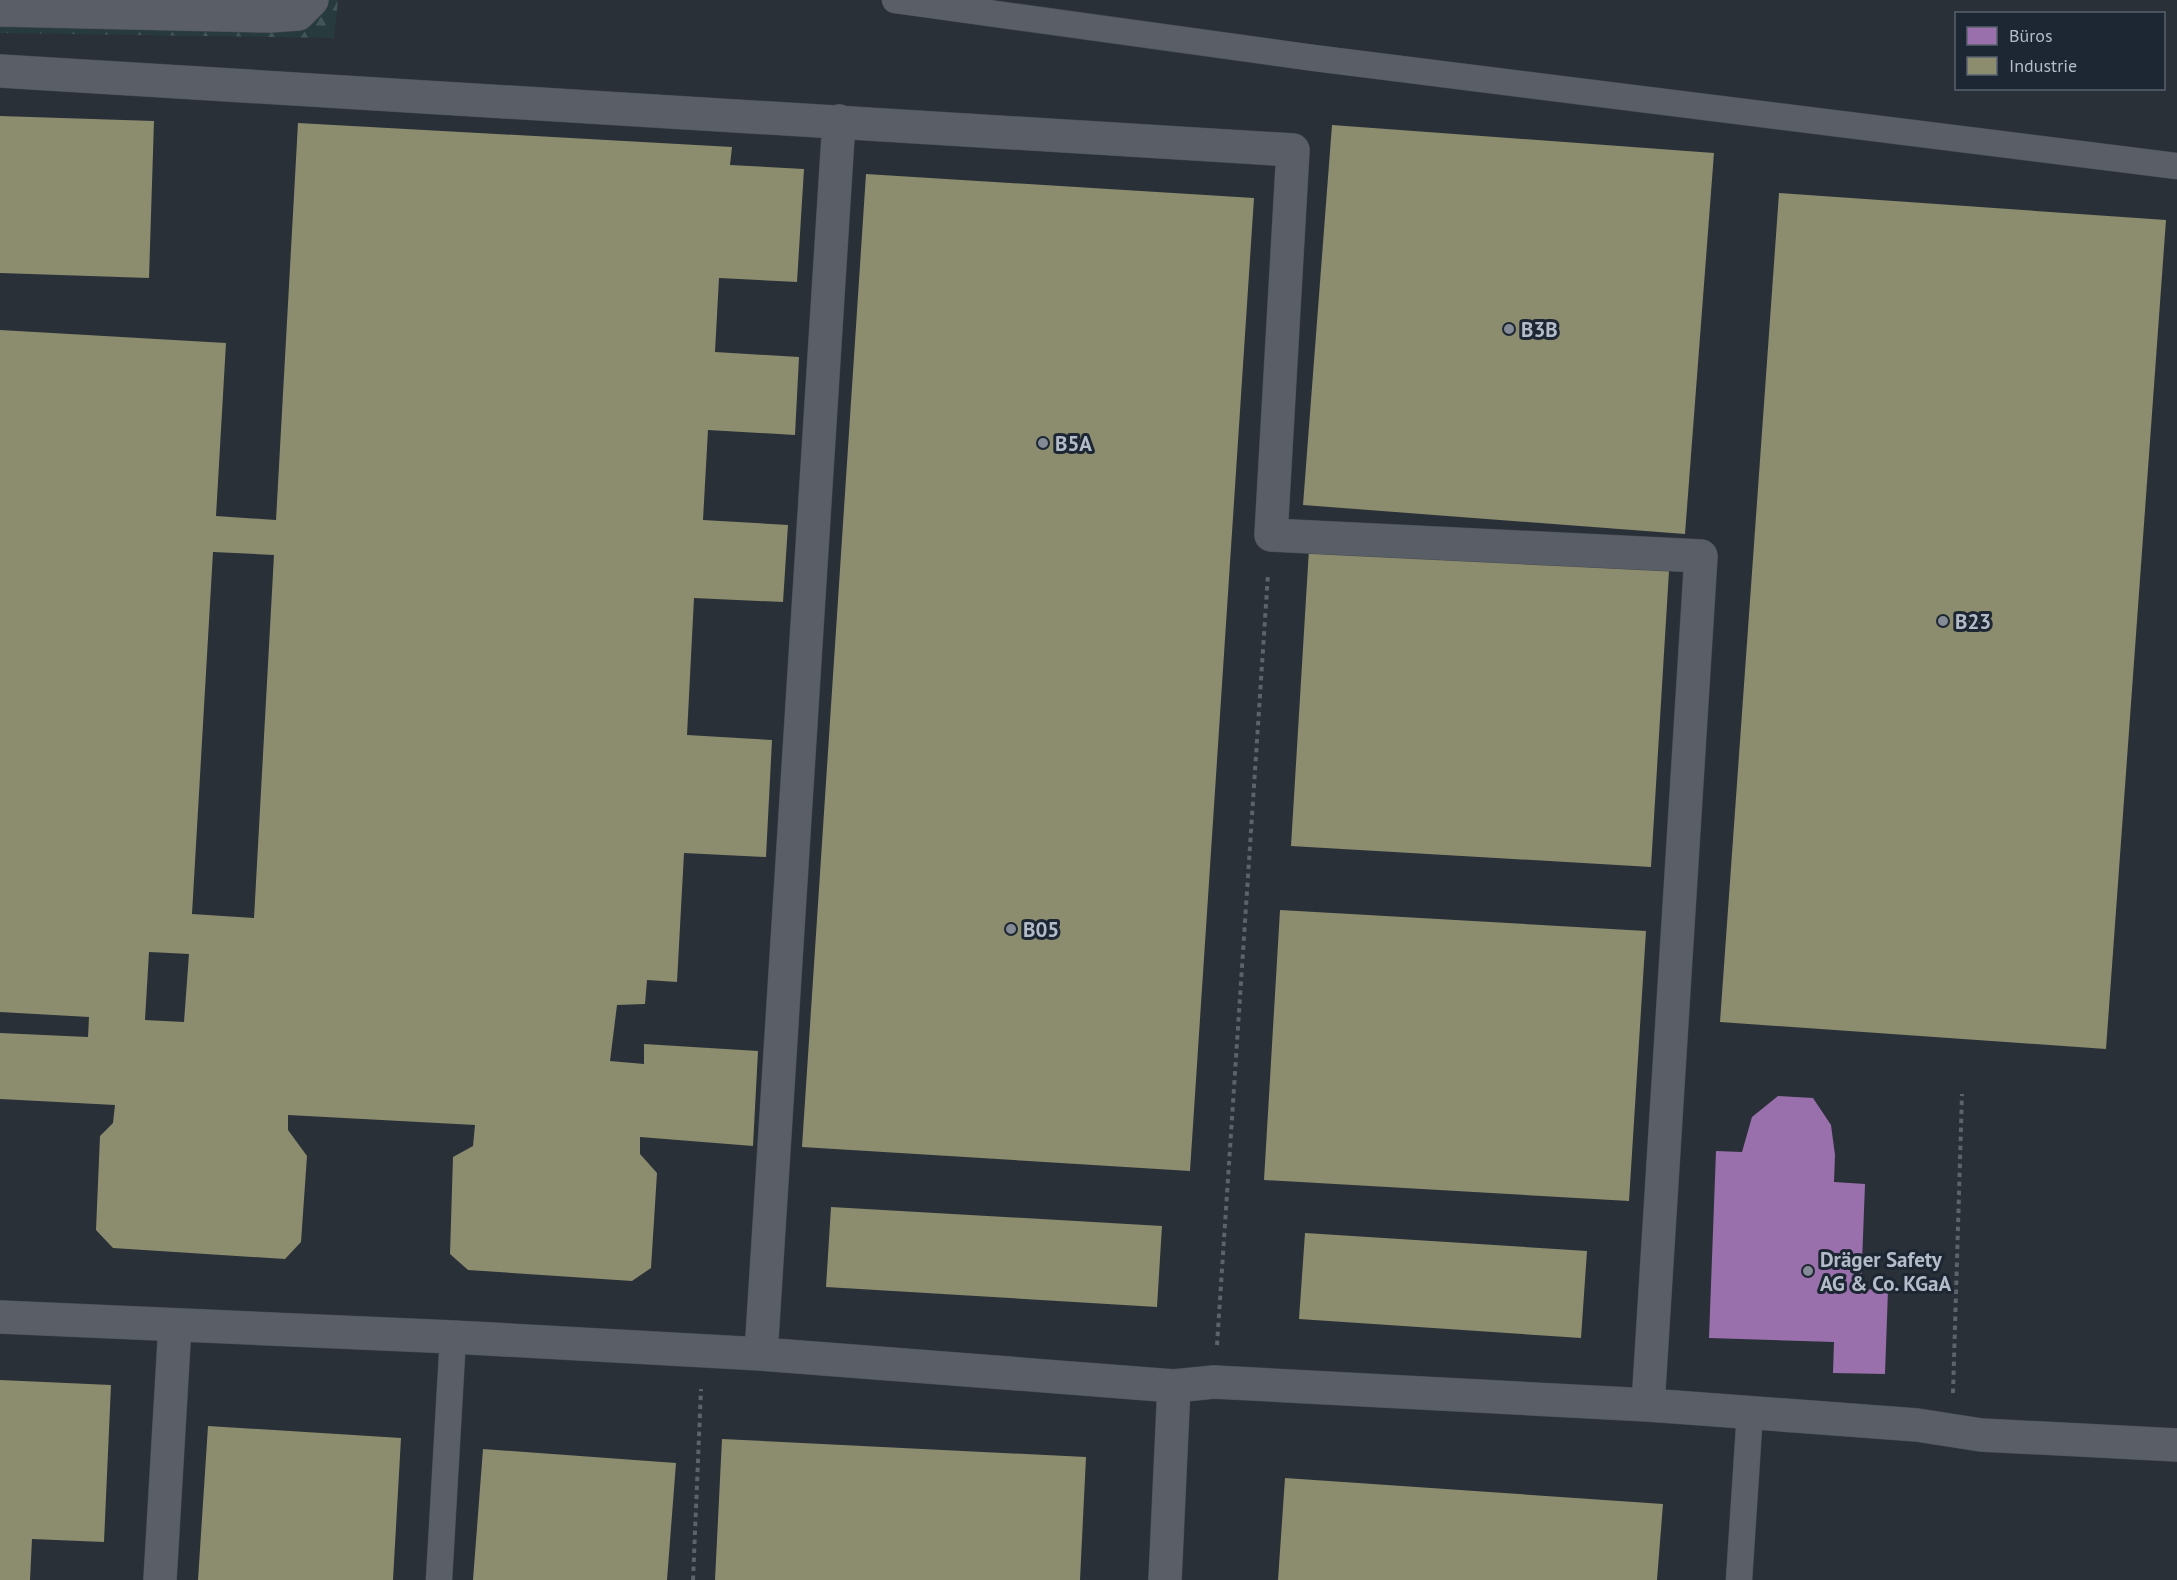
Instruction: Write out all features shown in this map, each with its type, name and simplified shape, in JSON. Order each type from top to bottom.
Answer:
[{"type":"street","points":[[0,10],[157,7],[270,16],[298,14],[312,0]]},
{"type":"street","points":[[0,71],[1293,150],[1271,535],[1701,556],[1648,1406]]},
{"type":"street","points":[[761,1354],[839,121]]},
{"type":"street","points":[[0,1317],[453,1337],[761,1354],[1174,1386],[1214,1382],[1648,1406],[1917,1425],[1981,1435],[2177,1445]]},
{"type":"street","points":[[160,1580],[175,1325]]},
{"type":"street","points":[[1165,1580],[1174,1386]]},
{"type":"lane","points":[[895,0],[1314,58],[2177,166]]},
{"type":"lane","points":[[439,1580],[453,1337]]},
{"type":"lane","points":[[1739,1580],[1750,1412]]},
{"type":"path","points":[[1214,1382],[1271,535]]},
{"type":"path","points":[[1952,1430],[1962,1094]]},
{"type":"path","points":[[693,1580],[703,1352]]},
{"type":"green space","points":[[0,0],[338,0],[334,38],[0,33]]},
{"type":"building: Büros","points":[[1778,1096],[1813,1098],[1831,1125],[1835,1155],[1834,1182],[1865,1184],[1861,1289],[1888,1290],[1885,1374],[1833,1373],[1834,1342],[1709,1338],[1716,1151],[1742,1152],[1752,1117]]},
{"type":"building: Industrie","points":[[0,116],[154,121],[149,278],[0,273]]},
{"type":"building: Industrie","points":[[298,123],[732,147],[730,165],[804,169],[797,282],[719,278],[715,352],[799,357],[795,435],[708,430],[703,520],[788,525],[783,602],[694,598],[687,735],[772,740],[766,857],[684,853],[677,982],[647,980],[645,1004],[617,1005],[610,1061],[644,1064],[644,1044],[758,1051],[753,1146],[640,1137],[640,1154],[657,1173],[651,1268],[632,1281],[468,1270],[450,1254],[453,1157],[473,1146],[475,1125],[288,1115],[288,1130],[307,1156],[301,1242],[285,1259],[113,1248],[96,1230],[100,1136],[113,1123],[115,1105],[0,1099],[0,1033],[88,1037],[89,1017],[0,1012],[0,330],[226,343],[216,516],[276,520]],"holes":[[[213,552],[274,555],[254,918],[192,914]],[[149,952],[189,954],[184,1022],[145,1020]]]},
{"type":"building: Industrie","name":"B3B","points":[[1332,125],[1714,153],[1685,534],[1303,505]]},
{"type":"building: Industrie","points":[[866,174],[1254,198],[1190,1171],[802,1147]]},
{"type":"building: Industrie","name":"B23","points":[[1779,193],[2166,220],[2106,1049],[1720,1022]]},
{"type":"building: Industrie","points":[[1309,549],[1669,571],[1651,867],[1291,846]]},
{"type":"building: Industrie","points":[[1280,910],[1646,931],[1629,1201],[1264,1180]]},
{"type":"building: Industrie","points":[[831,1207],[1162,1226],[1157,1307],[826,1287]]},
{"type":"building: Industrie","points":[[1305,1233],[1587,1251],[1581,1338],[1299,1319]]},
{"type":"building: Industrie","points":[[0,1380],[111,1385],[104,1542],[32,1539],[30,1580],[0,1580]]},
{"type":"building: Industrie","points":[[208,1426],[401,1438],[393,1580],[198,1580]]},
{"type":"building: Industrie","points":[[722,1439],[1086,1457],[1080,1580],[715,1580]]},
{"type":"building: Industrie","points":[[483,1449],[676,1463],[667,1580],[473,1580]]},
{"type":"building: Industrie","points":[[1285,1478],[1663,1504],[1657,1580],[1278,1580]]},
{"type":"place","name":"B3B","points":[[1509,329]]},
{"type":"place","name":"B5A","points":[[1043,443]]},
{"type":"place","name":"B23","points":[[1943,621]]},
{"type":"place","name":"B05","points":[[1011,929]]},
{"type":"place","name":"Dräger Safety AG & Co. KGaA","points":[[1808,1271]]}]
